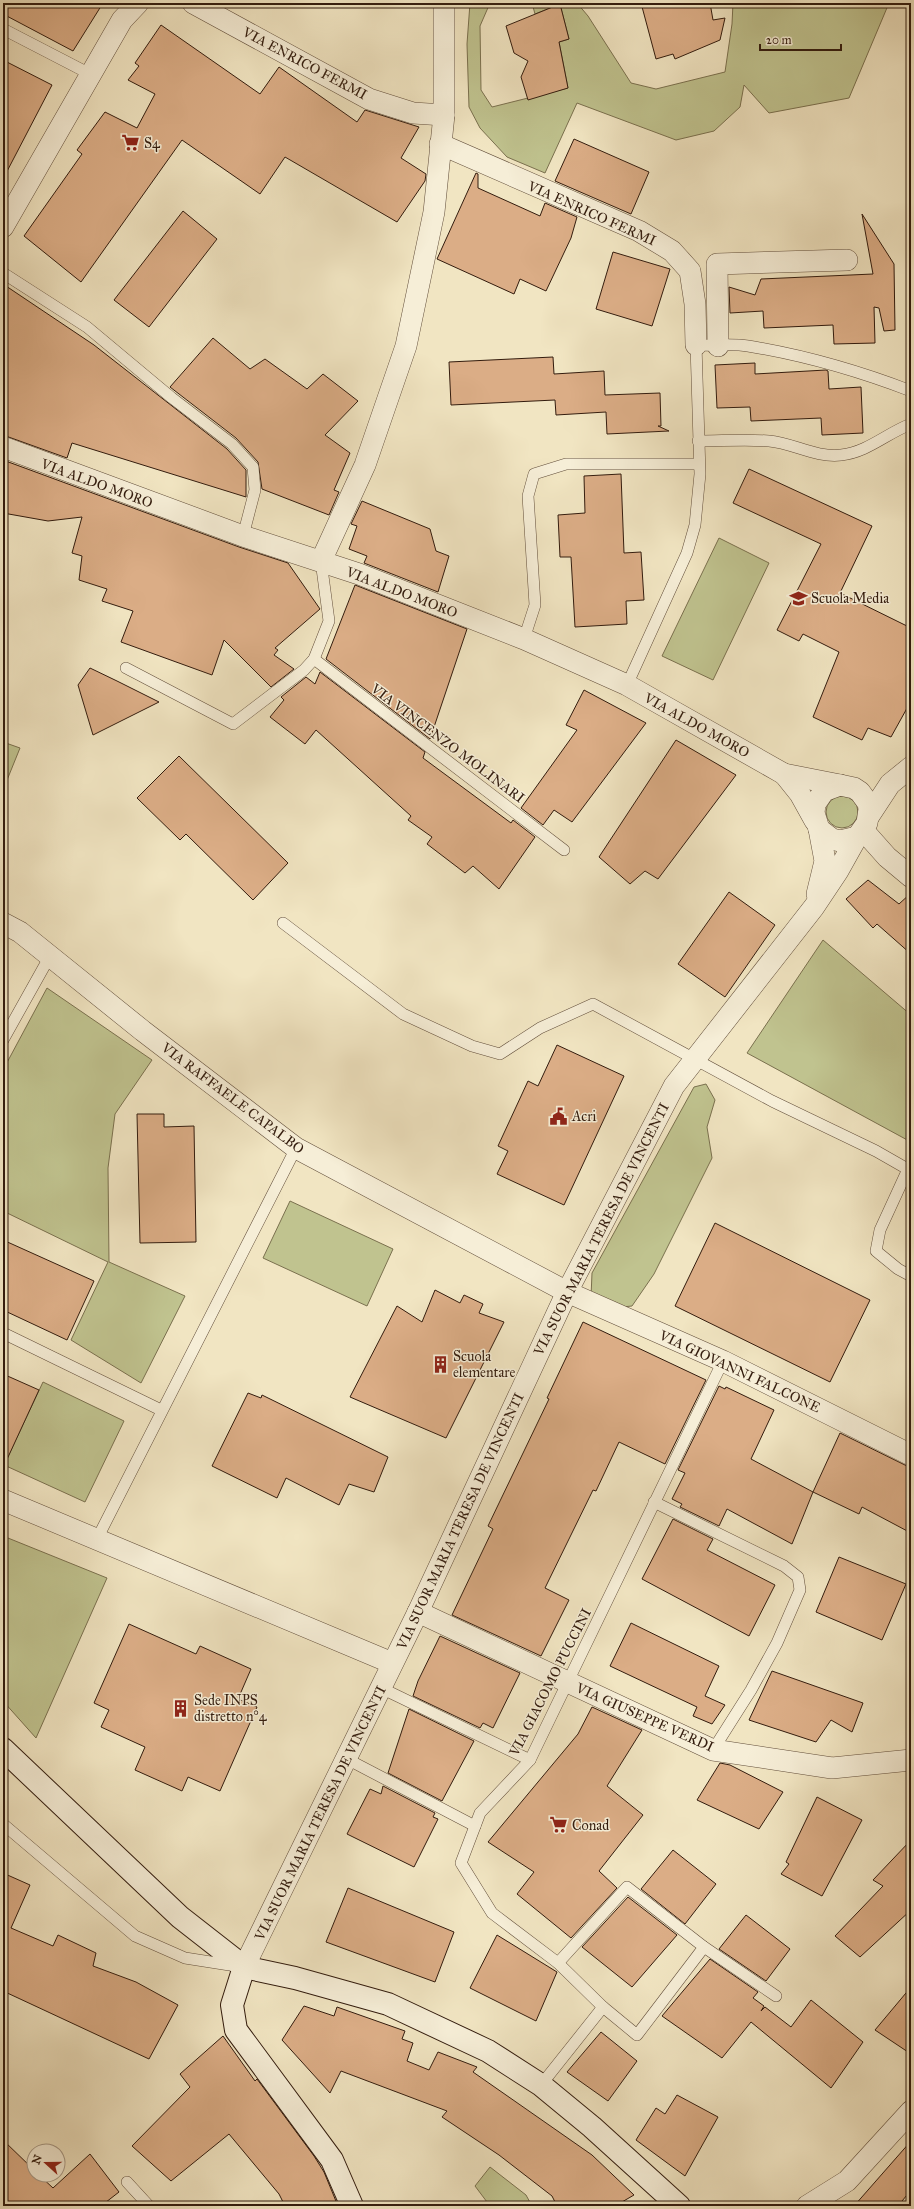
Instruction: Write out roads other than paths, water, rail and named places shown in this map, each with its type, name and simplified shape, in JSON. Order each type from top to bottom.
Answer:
[{"type":"main road","points":[[4,1752],[180,1917],[244,1967],[295,1978],[388,2004],[488,2051],[541,2085],[592,2127],[679,2206]]},
{"type":"main road","points":[[244,1967],[232,2005],[236,2030],[332,2160],[352,2206]]},
{"type":"street","points":[[3,227],[122,20],[138,3]]},
{"type":"street","name":"VIA ENRICO FERMI","points":[[193,3],[368,98],[413,113],[444,115]]},
{"type":"street","points":[[320,561],[365,464],[406,346],[434,212],[444,115],[444,3]]},
{"type":"street","name":"VIA ENRICO FERMI","points":[[440,144],[639,231],[672,251],[690,271],[695,304],[696,345]]},
{"type":"street","points":[[718,346],[717,264],[847,260]]},
{"type":"street","name":"VIA ALDO MORO","points":[[3,447],[243,536],[359,574],[524,639],[627,685],[784,774],[840,785]]},
{"type":"street","name":"VIA ALDO MORO","points":[[784,774],[800,794],[817,825]]},
{"type":"street","points":[[860,792],[904,774]]},
{"type":"street","name":"VIA SUOR MARIA TERESA DE VINCENTI","points":[[244,1967],[345,1758],[418,1612],[567,1292],[674,1086],[814,907],[838,871],[863,827],[904,774]]},
{"type":"street","points":[[840,785],[854,788],[860,792],[868,803],[863,827],[840,841],[832,839],[817,825],[814,813],[819,797],[832,787],[840,785]]},
{"type":"street","name":"VIA SUOR MARIA TERESA DE VINCENTI","points":[[814,907],[825,861],[817,825]]},
{"type":"street","points":[[863,827],[887,857],[911,877]]},
{"type":"street","name":"VIA RAFFAELE CAPALBO","points":[[3,923],[20,932],[143,1031],[296,1148],[567,1292]]},
{"type":"street","name":"VIA GIOVANNI FALCONE","points":[[567,1292],[723,1361],[911,1455]]},
{"type":"street","points":[[3,1500],[97,1538],[392,1663]]},
{"type":"street","name":"VIA GIUSEPPE VERDI","points":[[418,1612],[713,1750],[832,1768],[911,1760]]},
{"type":"street","points":[[807,2206],[847,2181],[911,2111]]},
{"type":"lane","points":[[3,29],[90,74]]},
{"type":"lane","points":[[3,273],[87,327],[172,398],[232,444],[253,467],[255,490],[243,536]]},
{"type":"lane","points":[[627,685],[687,553],[695,525],[700,464],[698,441],[696,345],[746,346],[812,360],[869,376],[911,391]]},
{"type":"lane","points":[[698,441],[770,441],[808,452],[841,455],[865,450],[896,430],[911,424]]},
{"type":"lane","points":[[524,639],[535,605],[528,496],[534,474],[566,464],[700,464]]},
{"type":"lane","points":[[126,668],[233,724],[304,670],[314,659],[329,621],[320,561]]},
{"type":"lane","name":"VIA VINCENZO MOLINARI","points":[[314,659],[564,850]]},
{"type":"lane","points":[[283,922],[403,1014],[472,1046],[500,1054],[540,1028],[592,1004],[772,1101],[876,1151],[910,1170],[880,1230],[876,1251],[898,1269],[911,1276]]},
{"type":"lane","points":[[3,1040],[50,956]]},
{"type":"lane","points":[[97,1538],[296,1148]]},
{"type":"lane","points":[[3,1333],[161,1410]]},
{"type":"lane","name":"VIA GIACOMO PUCCINI","points":[[704,1947],[637,2035],[603,2007],[558,1963],[492,1913],[461,1863],[480,1813],[530,1760],[723,1361]]},
{"type":"lane","points":[[654,1502],[784,1566],[798,1577],[800,1590],[777,1643],[751,1690],[713,1750]]},
{"type":"lane","points":[[381,1688],[530,1760]]},
{"type":"lane","points":[[345,1758],[475,1826]]},
{"type":"lane","points":[[3,1824],[135,1936],[185,1958],[244,1967]]},
{"type":"lane","points":[[558,1963],[627,1887],[704,1947],[776,1996]]},
{"type":"lane","points":[[541,2085],[603,2007]]},
{"type":"lane","points":[[127,2182],[149,2206]]},
{"type":"place","name":"S4","points":[[131,143]]},
{"type":"place","name":"Scuola Media","points":[[798,598]]},
{"type":"place","name":"Acri","points":[[559,1116]]},
{"type":"place","name":"Scuola elementare","points":[[440,1364]]},
{"type":"place","name":"Sede INPS distretto n°4","points":[[181,1708]]},
{"type":"place","name":"Conad","points":[[559,1825]]}]
